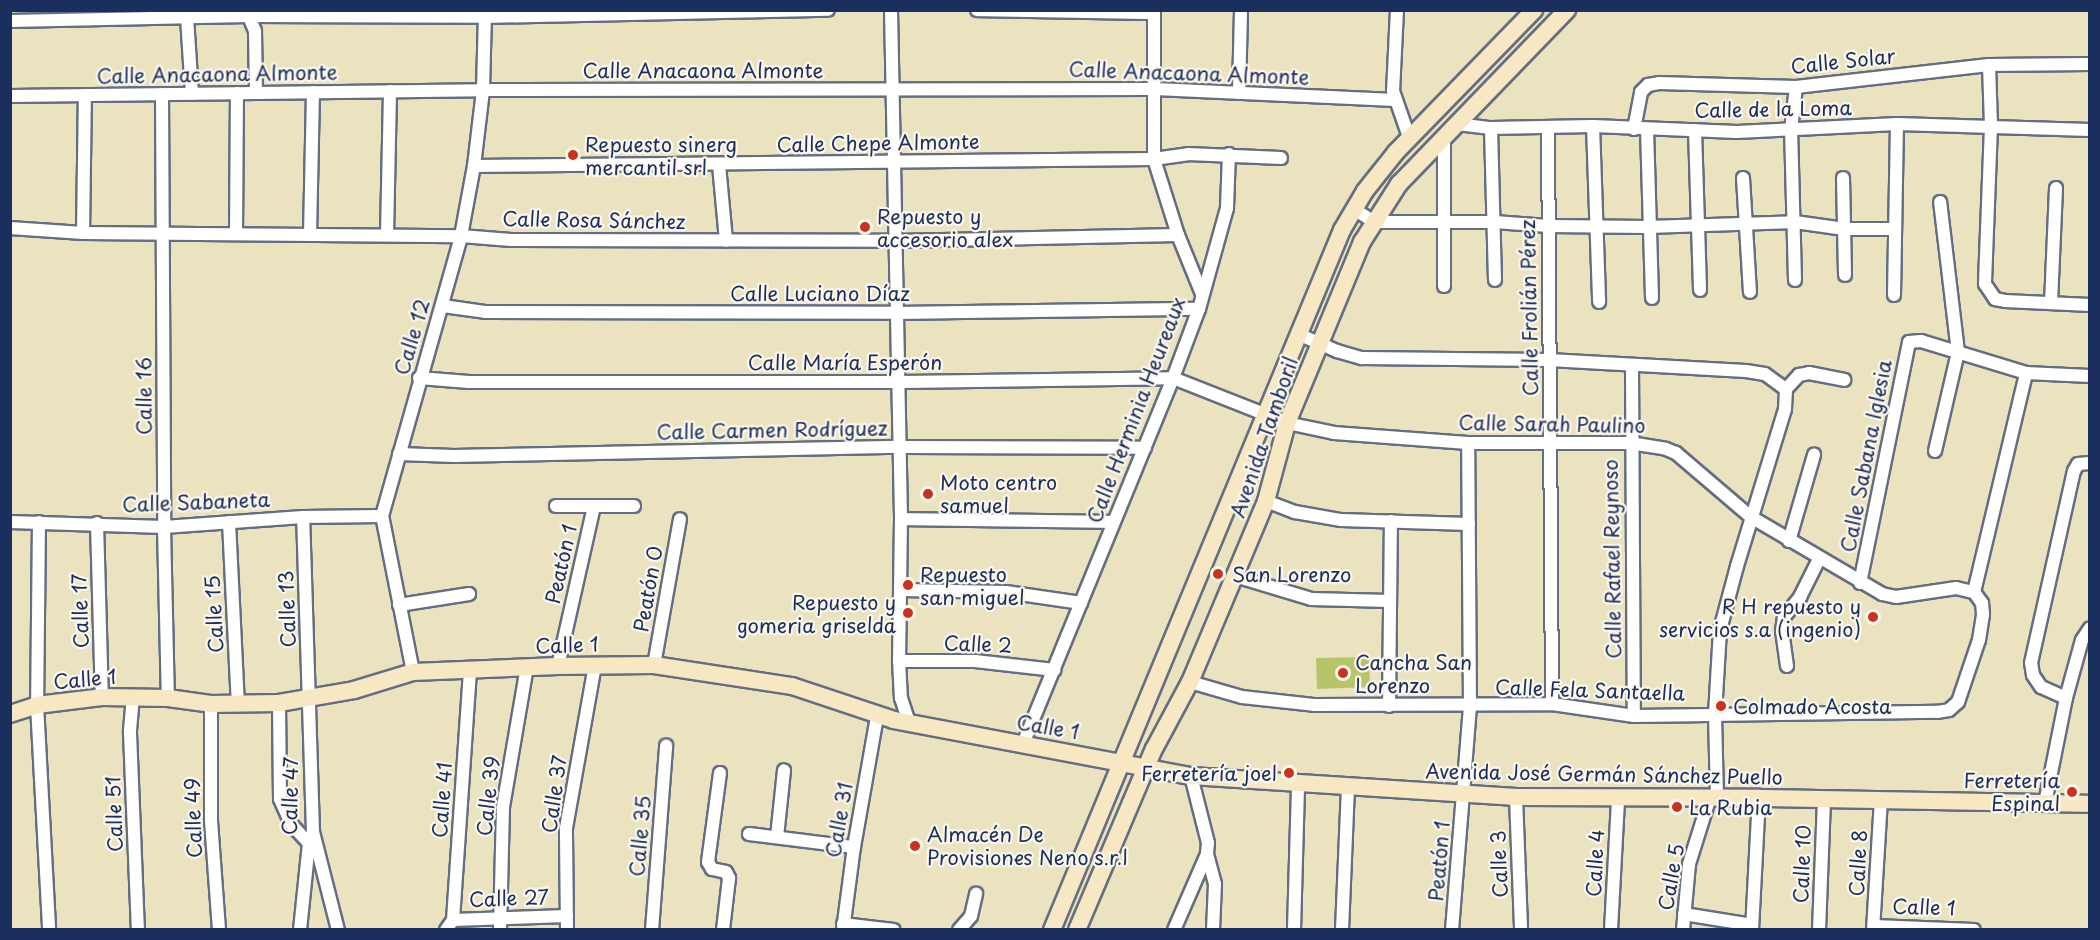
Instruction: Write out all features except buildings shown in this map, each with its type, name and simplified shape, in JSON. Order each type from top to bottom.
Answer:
[{"type":"main road","name":"Avenida Tamboril","points":[[1052,930],[1298,334],[1333,251],[1354,209],[1381,170],[1409,137],[1534,10]]},
{"type":"main road","name":"Avenida Tamboril","points":[[1077,930],[1146,766],[1190,682],[1266,501],[1287,423],[1357,252],[1399,184],[1567,10]]},
{"type":"main road","name":"Calle 1","points":[[10,714],[37,705],[102,697],[168,698],[238,705],[310,700],[413,672],[654,665],[792,686],[877,717],[1120,762]]},
{"type":"main road","name":"Avenida José Germán Sánchez Puello","points":[[1120,762],[1191,776],[1464,795],[2090,804]]},
{"type":"street","points":[[10,21],[103,14],[187,17],[248,13],[484,14],[828,10]]},
{"type":"street","points":[[891,10],[902,519],[899,661],[901,698],[909,723]]},
{"type":"street","points":[[976,10],[1154,12]]},
{"type":"street","points":[[1239,93],[1241,10]]},
{"type":"street","points":[[1397,10],[1393,88],[1395,100],[1409,137]]},
{"type":"street","name":"Calle Herminia Heureaux","points":[[1023,744],[1173,378],[1202,294],[1178,234],[1155,159],[1154,12]]},
{"type":"street","points":[[248,13],[255,31],[256,93]]},
{"type":"street","name":"Calle 12","points":[[413,672],[382,516],[419,378],[443,306],[461,236],[474,166],[483,90],[484,14]]},
{"type":"street","points":[[187,17],[192,94]]},
{"type":"street","name":"Calle Solar","points":[[1634,129],[1641,92],[1648,85],[1796,87],[1989,65],[2090,64]]},
{"type":"street","points":[[1989,65],[1991,126],[1985,284],[1995,298],[2090,305]]},
{"type":"street","points":[[1795,280],[1791,130],[1796,87]]},
{"type":"street","name":"Calle Anacaona Almonte","points":[[10,96],[483,90],[1155,89],[1395,100]]},
{"type":"street","points":[[387,236],[390,91]]},
{"type":"street","points":[[310,235],[313,92]]},
{"type":"street","points":[[236,234],[237,93]]},
{"type":"street","name":"Calle 16","points":[[162,94],[164,526],[168,698]]},
{"type":"street","points":[[83,233],[84,95]]},
{"type":"street","name":"Calle de la Loma","points":[[1457,124],[1491,128],[1593,126],[1695,130],[1791,130],[1897,124],[2090,130]]},
{"type":"street","points":[[1894,295],[1897,124]]},
{"type":"street","points":[[1593,126],[1599,302]]},
{"type":"street","name":"Calle Frolián Pérez","points":[[1548,127],[1552,704]]},
{"type":"street","points":[[1491,128],[1495,280]]},
{"type":"street","points":[[1647,129],[1648,227],[1652,298]]},
{"type":"street","points":[[1695,130],[1700,290]]},
{"type":"street","points":[[1444,137],[1446,223],[1444,286]]},
{"type":"street","name":"Calle Chepe Almonte","points":[[474,166],[1155,159],[1188,154],[1281,158]]},
{"type":"street","points":[[1202,294],[1227,208],[1229,154]]},
{"type":"street","points":[[719,165],[726,241]]},
{"type":"street","points":[[1743,178],[1744,225],[1750,292]]},
{"type":"street","points":[[1843,178],[1845,275]]},
{"type":"street","points":[[2051,303],[2056,188]]},
{"type":"street","points":[[1935,452],[1958,352],[1940,202]]},
{"type":"street","points":[[1354,209],[1374,222],[1495,222],[1548,226],[1648,227],[1795,222],[1845,230],[1894,229]]},
{"type":"street","name":"Calle Rosa Sánchez","points":[[10,228],[83,233],[461,236],[511,240],[896,241],[1178,234]]},
{"type":"street","name":"Calle Luciano Díaz","points":[[443,306],[485,312],[897,313],[1198,309]]},
{"type":"street","points":[[1298,334],[1337,351],[1362,358],[1549,360],[1746,371],[1765,374],[1786,389],[1799,375],[1809,373],[1844,380]]},
{"type":"street","name":"Calle Sabana Iglesia","points":[[1860,583],[1909,342],[1921,341],[2026,373],[2090,376]]},
{"type":"street","name":"Calle Rafael Reynoso","points":[[1632,366],[1630,443],[1634,716]]},
{"type":"street","points":[[1974,592],[2026,373]]},
{"type":"street","name":"Calle María Esperón","points":[[419,378],[469,382],[1173,378],[1265,414]]},
{"type":"street","name":"Calle 5","points":[[1683,930],[1689,864],[1713,797],[1720,630],[1751,517],[1785,409],[1786,389]]},
{"type":"street","name":"Calle Sarah Paulino","points":[[1265,414],[1287,423],[1334,433],[1468,443],[1551,445],[1630,443],[1655,446],[1676,453],[1751,517],[1860,583],[1889,596],[1956,588],[1974,592]]},
{"type":"street","points":[[1464,795],[1470,706],[1468,443]]},
{"type":"street","name":"Calle Carmen Rodríguez","points":[[399,454],[465,455],[899,447],[1145,448]]},
{"type":"street","points":[[1789,541],[1814,455]]},
{"type":"street","points":[[2066,698],[2041,687],[2033,675],[2031,663],[2074,471],[2078,464],[2090,463]]},
{"type":"street","points":[[1266,501],[1314,516],[1469,524]]},
{"type":"street","name":"Peatón 1","points":[[555,506],[634,506]]},
{"type":"street","name":"Peatón 1","points":[[558,666],[594,506]]},
{"type":"street","name":"Calle Sabaneta","points":[[10,522],[164,526],[303,517],[382,516]]},
{"type":"street","name":"Calle 13","points":[[303,517],[310,700]]},
{"type":"street","name":"Peatón 0","points":[[654,665],[680,519]]},
{"type":"street","points":[[902,519],[1113,522]]},
{"type":"street","points":[[1389,706],[1391,521]]},
{"type":"street","points":[[39,522],[37,705],[49,930]]},
{"type":"street","name":"Calle 15","points":[[229,522],[238,705]]},
{"type":"street","name":"Calle 17","points":[[96,523],[102,697]]},
{"type":"street","points":[[1787,666],[1782,641],[1784,617],[1800,597],[1819,559]]},
{"type":"street","points":[[1234,576],[1291,595],[1311,599],[1390,600]]},
{"type":"street","points":[[902,590],[1006,592],[1081,603]]},
{"type":"street","name":"Calle Fela Santaella","points":[[1190,682],[1242,697],[1314,705],[1552,704],[1634,716],[1937,712],[1954,706],[1979,640],[1983,614],[1982,603],[1974,592]]},
{"type":"street","points":[[399,605],[469,594]]},
{"type":"street","points":[[2045,803],[2066,698],[2084,633],[2090,628]]},
{"type":"street","name":"Calle 2","points":[[899,661],[975,661],[1054,670]]},
{"type":"street","name":"Calle 37","points":[[567,930],[566,828],[595,665]]},
{"type":"street","name":"Calle 39","points":[[500,924],[504,807],[526,667]]},
{"type":"street","name":"Calle 41","points":[[450,925],[470,670]]},
{"type":"street","name":"Calle 51","points":[[133,696],[130,733],[138,930]]},
{"type":"street","name":"Calle 47","points":[[300,930],[311,837],[310,700]]},
{"type":"street","points":[[279,703],[280,799],[291,824],[311,837],[338,930]]},
{"type":"street","name":"Calle 49","points":[[211,704],[211,821],[219,930]]},
{"type":"street","name":"Calle 31","points":[[843,927],[854,847],[877,717]]},
{"type":"street","name":"Calle 35","points":[[652,930],[666,746]]},
{"type":"street","points":[[777,837],[784,770]]},
{"type":"street","points":[[720,773],[708,862],[712,869],[726,872],[729,878],[723,930]]},
{"type":"street","points":[[1191,776],[1207,832],[1207,854],[1215,884],[1213,930]]},
{"type":"street","points":[[1294,930],[1298,785]]},
{"type":"street","points":[[1342,930],[1348,788]]},
{"type":"street","name":"Peatón 1","points":[[1452,930],[1464,795]]},
{"type":"street","name":"Calle 3","points":[[1516,797],[1521,930]]},
{"type":"street","points":[[1684,914],[1752,927],[1759,798]]},
{"type":"street","name":"Calle 4","points":[[1611,930],[1618,799]]},
{"type":"street","name":"Calle 10","points":[[1819,930],[1824,799]]},
{"type":"street","name":"Calle 8","points":[[1873,928],[1881,800]]},
{"type":"street","points":[[749,834],[854,847]]},
{"type":"street","points":[[1174,930],[1207,854]]},
{"type":"street","points":[[959,930],[971,915],[976,894]]},
{"type":"street","name":"Calle 27","points":[[450,925],[500,924],[567,916]]},
{"type":"street","points":[[843,927],[894,930]]},
{"type":"street","name":"Calle 1","points":[[1873,928],[1974,930]]},
{"type":"green space","name":"Cancha San Lorenzo","points":[[1369,657],[1370,687],[1317,689],[1316,658]]},
{"type":"place","name":"Repuesto sinerg mercantil srl","points":[[573,155]]},
{"type":"place","name":"Repuesto y accesorio alex","points":[[865,227]]},
{"type":"place","name":"Moto centro samuel","points":[[928,494]]},
{"type":"place","name":"San Lorenzo","points":[[1218,574]]},
{"type":"place","name":"Repuesto san miguel","points":[[908,585]]},
{"type":"place","name":"Repuesto y gomeria griselda","points":[[908,613]]},
{"type":"place","name":"R H repuesto y servicios s.a (ingenio)","points":[[1873,617]]},
{"type":"place","name":"Cancha San Lorenzo","points":[[1343,673]]},
{"type":"place","name":"Colmado Acosta","points":[[1721,706]]},
{"type":"place","name":"Ferretería joel","points":[[1289,773]]},
{"type":"place","name":"Ferretería Espinal","points":[[2072,792]]},
{"type":"place","name":"La Rubia","points":[[1677,807]]},
{"type":"place","name":"Almacén De Provisiones Neno s.r.l","points":[[915,846]]}]
